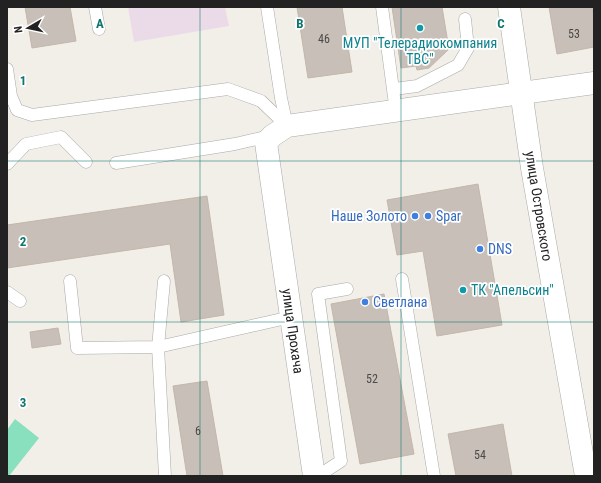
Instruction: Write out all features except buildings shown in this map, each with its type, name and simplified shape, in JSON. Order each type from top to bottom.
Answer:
[{"type":"street","name":"улица Островского","points":[[508,7],[532,168],[586,476]]},
{"type":"street","points":[[279,131],[594,83]]},
{"type":"street","name":"улица Прохача","points":[[279,131],[266,143],[314,476]]},
{"type":"lane","points":[[95,7],[99,29]]},
{"type":"lane","points":[[267,7],[281,98],[279,131]]},
{"type":"lane","points":[[382,7],[396,112]]},
{"type":"lane","points":[[394,89],[417,86],[458,65],[468,48],[465,19]]},
{"type":"lane","points":[[7,69],[11,96],[17,110],[32,115],[228,89],[261,101],[279,131]]},
{"type":"lane","points":[[116,163],[235,144],[279,131]]},
{"type":"lane","points":[[7,164],[26,144],[61,137],[86,162]]},
{"type":"lane","points":[[402,279],[434,476]]},
{"type":"lane","points":[[70,281],[77,348],[158,347],[291,317]]},
{"type":"lane","points":[[164,281],[158,347],[165,476]]},
{"type":"lane","points":[[318,476],[341,461],[318,294],[348,289]]},
{"type":"lane","points":[[7,292],[20,301]]},
{"type":"shaded area","points":[[128,7],[225,7],[229,26],[134,42]]},
{"type":"green space","points":[[15,419],[39,438],[9,476],[7,476],[7,430]]},
{"type":"place","name":"МУП \"Телерадиокомпания ТВС\"","points":[[420,28]]},
{"type":"place","name":"Наше Золото","points":[[415,216]]},
{"type":"place","name":"Spar","points":[[428,216]]},
{"type":"place","name":"DNS","points":[[480,249]]},
{"type":"place","name":"ТК \"Апельсин\"","points":[[463,290]]},
{"type":"place","name":"Светлана","points":[[365,302]]}]
